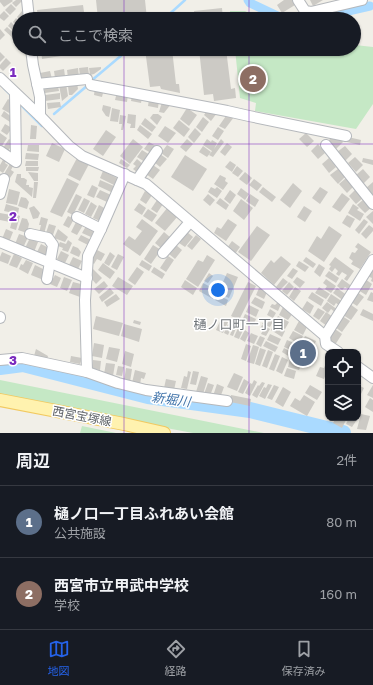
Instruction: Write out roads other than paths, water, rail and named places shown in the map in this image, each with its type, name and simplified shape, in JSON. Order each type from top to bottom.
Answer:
[{"type":"main road","name":"西宮宝塚線","points":[[0,400],[164,433]]},
{"type":"street","points":[[27,0],[28,12]]},
{"type":"street","points":[[298,0],[305,10],[311,12],[362,0]]},
{"type":"street","points":[[32,56],[40,97],[40,116]]},
{"type":"street","points":[[0,78],[69,146],[82,156],[146,184],[325,336]]},
{"type":"street","points":[[37,84],[89,82],[346,136]]},
{"type":"street","points":[[0,151],[16,162],[16,93]]},
{"type":"street","points":[[326,145],[373,204]]},
{"type":"street","points":[[137,180],[157,151]]},
{"type":"street","points":[[87,372],[85,300],[88,256],[125,174]]},
{"type":"street","points":[[0,194],[4,179]]},
{"type":"street","points":[[77,217],[101,229]]},
{"type":"street","points":[[163,253],[190,222]]},
{"type":"street","points":[[30,234],[48,238],[53,245],[47,279]]},
{"type":"street","points":[[0,242],[87,278]]},
{"type":"street","points":[[334,349],[326,344],[325,336],[373,260]]},
{"type":"street","points":[[0,360],[22,358],[87,372],[118,383],[146,390],[227,400]]},
{"type":"street","points":[[361,369],[373,378]]},
{"type":"waterway","points":[[172,12],[185,0]]},
{"type":"waterway","points":[[248,0],[250,3],[269,12]]},
{"type":"waterway","points":[[344,12],[370,6]]},
{"type":"waterway","points":[[91,81],[121,56]]},
{"type":"waterway","points":[[54,114],[88,85]]},
{"type":"waterway","points":[[4,88],[12,96]]},
{"type":"waterway","points":[[18,102],[42,126]]},
{"type":"waterway","name":"新堀川","points":[[0,367],[23,364],[148,396],[250,410],[343,433]]},
{"type":"place","name":"西宮市立甲武中学校","points":[[253,79]]},
{"type":"place","name":"樋ノ口一丁目ふれあい会館","points":[[303,353]]},
{"type":"district","name":"樋ノ口町一丁目","points":[[239,324]]}]
